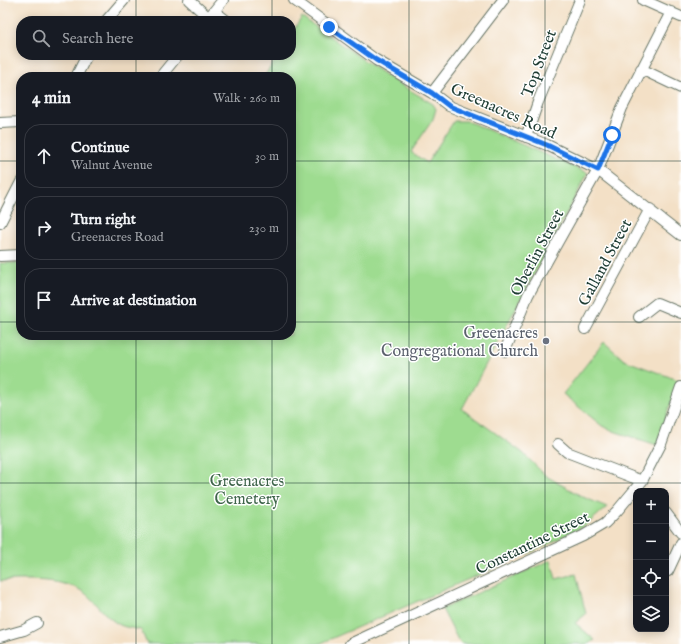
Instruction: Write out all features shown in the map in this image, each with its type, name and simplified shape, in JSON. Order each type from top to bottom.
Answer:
[{"type":"street","points":[[110,16],[124,0]]},
{"type":"street","points":[[189,0],[209,16]]},
{"type":"street","points":[[211,16],[224,0]]},
{"type":"street","name":"Greenacres Road","points":[[294,0],[376,60],[432,93],[449,106],[526,137],[598,170],[650,209],[681,235]]},
{"type":"street","points":[[432,93],[503,0]]},
{"type":"street","name":"Top Street","points":[[526,137],[540,95],[580,0]]},
{"type":"street","points":[[643,0],[681,17]]},
{"type":"street","name":"Oberlin Street","points":[[505,351],[528,295],[598,170],[622,108],[641,68],[671,12]]},
{"type":"street","points":[[79,72],[85,60]]},
{"type":"street","points":[[164,72],[174,60]]},
{"type":"street","points":[[641,68],[681,88]]},
{"type":"street","points":[[0,123],[16,122]]},
{"type":"street","points":[[0,223],[16,192]]},
{"type":"street","name":"Galland Street","points":[[585,329],[650,209]]},
{"type":"street","points":[[0,256],[16,255]]},
{"type":"street","points":[[639,317],[658,303],[681,313]]},
{"type":"street","name":"Constantine Street","points":[[350,644],[583,536],[605,523],[642,481],[661,444],[681,387]]},
{"type":"street","points":[[558,444],[567,452],[642,481]]},
{"type":"street","points":[[669,517],[681,533]]},
{"type":"street","points":[[669,569],[681,543]]},
{"type":"street","points":[[0,637],[24,630],[37,623]]},
{"type":"green space","name":"Greenacres Cemetery","points":[[302,17],[385,75],[433,104],[436,109],[433,119],[411,152],[427,163],[454,121],[467,121],[588,173],[462,409],[523,453],[546,476],[583,497],[607,507],[586,525],[543,547],[319,644],[147,644],[141,630],[125,627],[115,622],[106,615],[86,594],[78,589],[57,582],[33,580],[0,581],[0,263],[16,263],[16,340],[296,340],[296,72],[267,72],[275,60],[296,60],[296,26]]},
{"type":"green space","points":[[604,342],[624,360],[678,380],[657,445],[602,426],[563,394]]},
{"type":"green space","points":[[551,560],[556,579],[576,574],[586,614],[575,623],[595,640],[588,644],[462,644],[458,640],[442,609]]},
{"type":"place","name":"Greenacres Congregational Church","points":[[546,341]]},
{"type":"route","points":[[329,27],[376,60],[432,93],[449,106],[547,145],[598,170],[612,135]]}]
